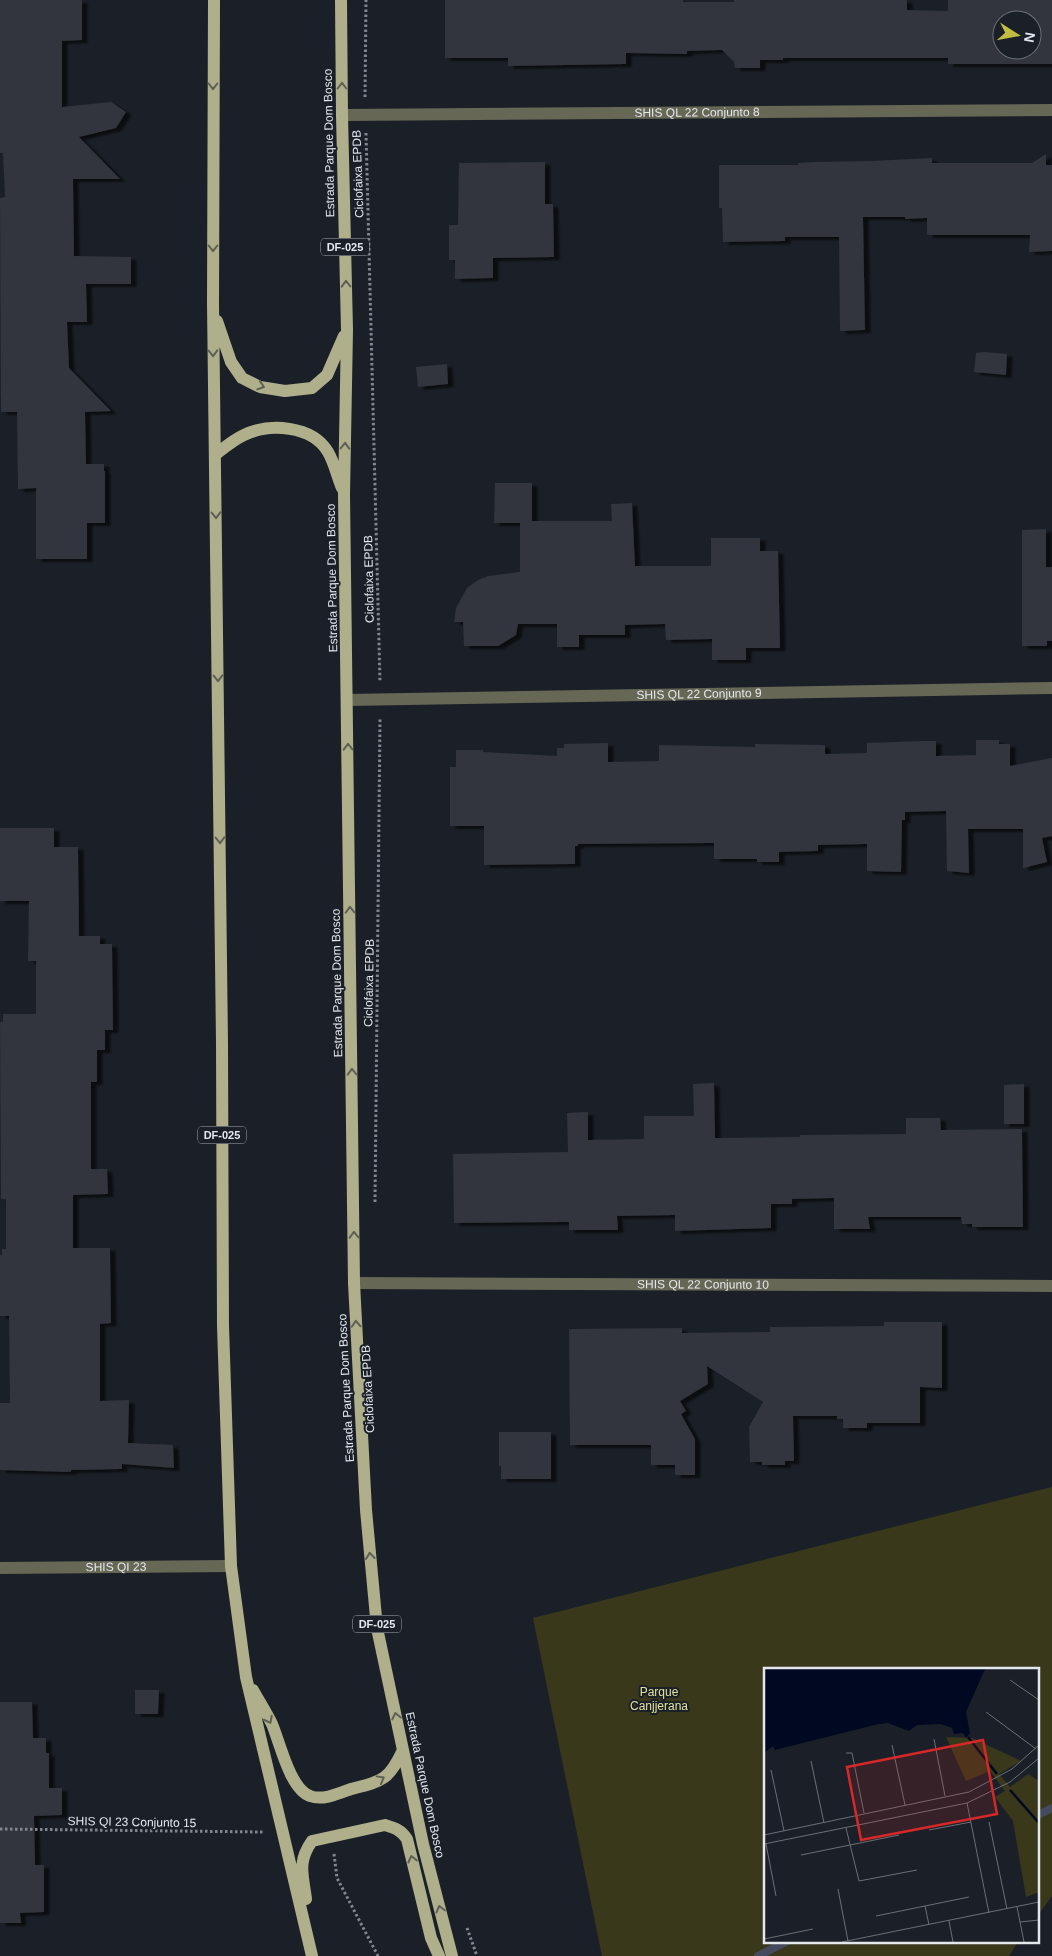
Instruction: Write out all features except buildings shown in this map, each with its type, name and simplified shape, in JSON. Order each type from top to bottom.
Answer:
[{"type":"main road","name":"DF-025","points":[[214,0],[213,304],[222,1043],[222,1326],[231,1566],[246,1677],[312,1955]]},
{"type":"main road","name":"Estrada Parque Dom Bosco","points":[[341,0],[347,330],[344,495],[354,1283],[366,1510],[377,1628],[423,1844],[452,1956]]},
{"type":"main road","points":[[213,304],[231,362],[242,378],[260,387],[285,391],[312,388],[327,375],[347,330]]},
{"type":"main road","points":[[215,455],[243,435],[262,429],[286,428],[312,436],[328,451],[344,495]]},
{"type":"main road","points":[[246,1677],[271,1723],[294,1780],[302,1792],[312,1797],[324,1797],[379,1782],[395,1766],[403,1750]]},
{"type":"main road","points":[[312,1955],[301,1860],[306,1850],[312,1841],[385,1825],[402,1831],[407,1839],[431,1938],[439,1956]]},
{"type":"street","name":"SHIS QL 22 Conjunto 8","points":[[342,115],[1052,110]]},
{"type":"street","name":"SHIS QL 22 Conjunto 9","points":[[347,700],[1052,688]]},
{"type":"street","name":"SHIS QL 22 Conjunto 10","points":[[354,1283],[1052,1286]]},
{"type":"street","name":"SHIS QI 23","points":[[0,1568],[231,1566]]},
{"type":"path","name":"Ciclofaixa EPDB","points":[[366,0],[365,114],[381,748],[375,1203]]},
{"type":"path","name":"SHIS QI 23 Conjunto 15","points":[[0,1829],[264,1832]]},
{"type":"path","points":[[332,1836],[337,1878],[378,1956]]},
{"type":"path","points":[[465,1921],[476,1956]]},
{"type":"green space","name":"Parque Canjjerana","points":[[1052,1487],[1052,1896],[1040,1912],[1040,1668],[764,1668],[764,1944],[1017,1944],[1009,1956],[602,1956],[533,1618]]},
{"type":"waterway","points":[[1040,1814],[1052,1808]]},
{"type":"waterway","points":[[758,1956],[782,1944]]}]
